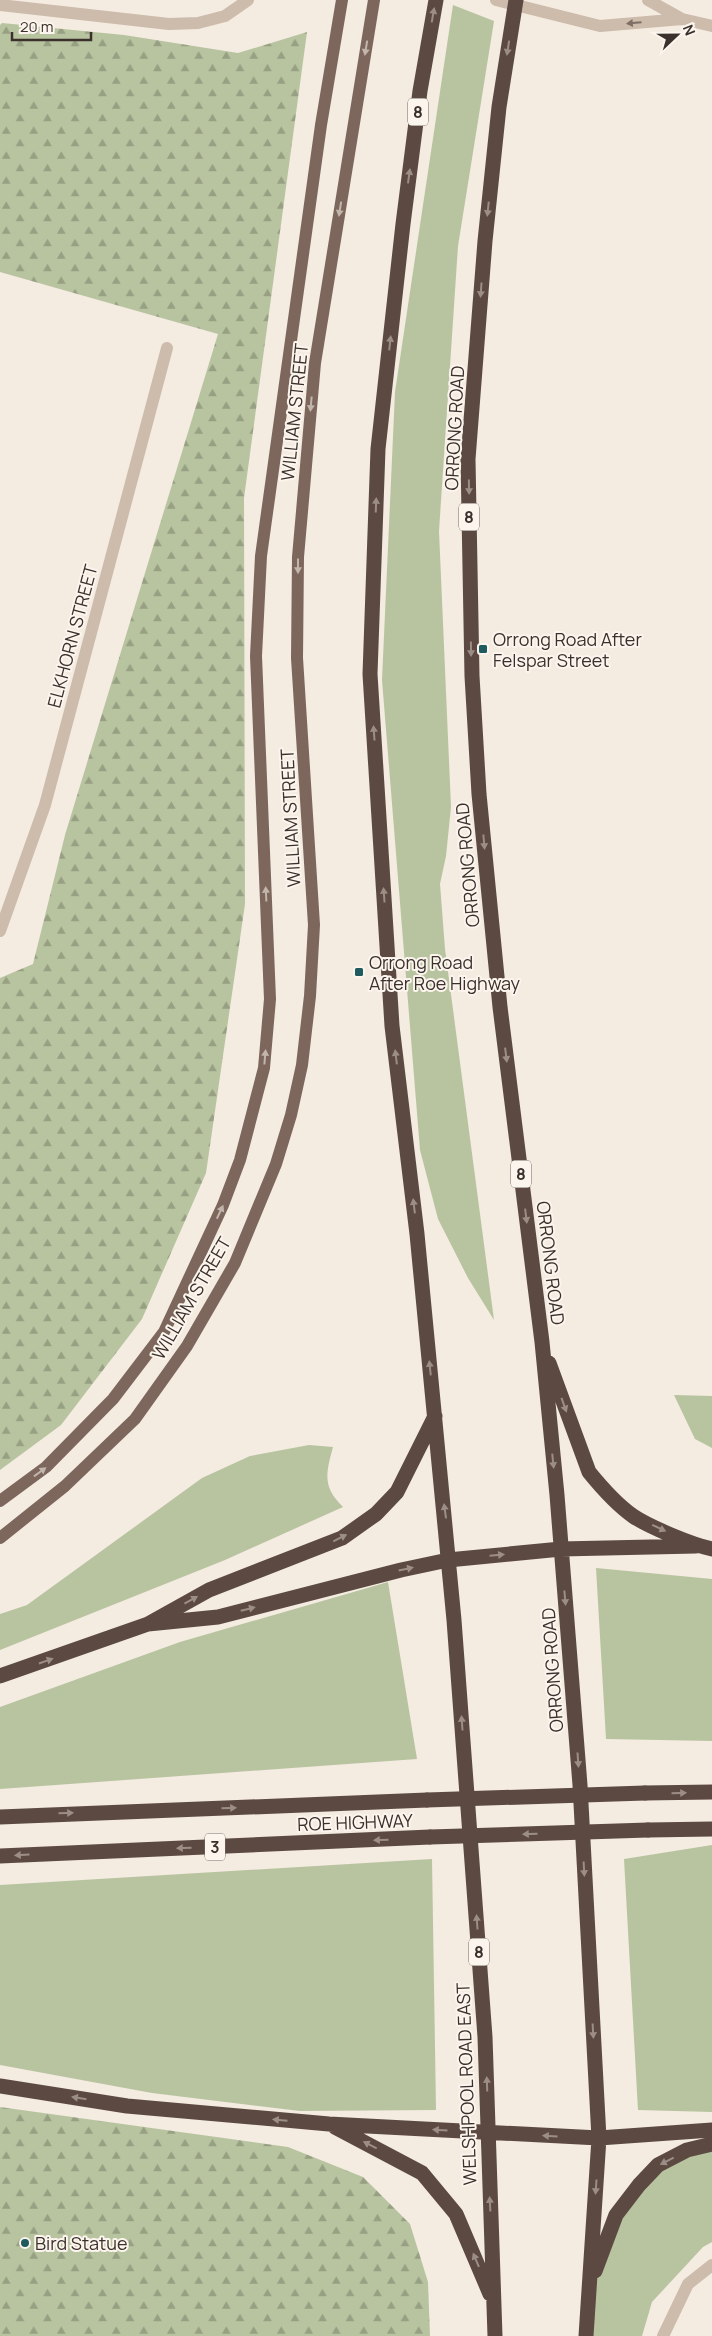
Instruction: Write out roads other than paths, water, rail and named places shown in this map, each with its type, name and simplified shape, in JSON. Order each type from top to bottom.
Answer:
[{"type":"highway","name":"8","points":[[436,0],[420,91],[378,449],[370,674],[392,1026],[435,1416],[448,1560]]},
{"type":"highway","name":"ORRONG ROAD","points":[[516,2],[499,107],[486,231],[468,459],[472,676],[479,794],[500,1007],[542,1342],[561,1549],[580,1785],[599,2138]]},
{"type":"highway","points":[[542,1342],[589,1472],[611,1497],[634,1517],[696,1546]]},
{"type":"highway","points":[[0,1676],[148,1624],[209,1590],[342,1538],[376,1514],[397,1492],[435,1416]]},
{"type":"highway","points":[[148,1624],[218,1617],[401,1570],[448,1560],[561,1549],[696,1546],[712,1549]]},
{"type":"highway","name":"WELSHPOOL ROAD EAST","points":[[448,1560],[485,2037],[495,2336]]},
{"type":"highway","name":"ROE HIGHWAY","points":[[0,1817],[427,1800],[712,1792]]},
{"type":"highway","name":"ROE HIGHWAY","points":[[0,1856],[712,1828]]},
{"type":"highway","points":[[0,2086],[127,2106],[329,2124],[599,2138],[712,2130]]},
{"type":"highway","points":[[329,2124],[422,2173],[456,2214],[494,2305]]},
{"type":"highway","name":"8","points":[[586,2336],[599,2138]]},
{"type":"highway","points":[[589,2287],[616,2215],[639,2185],[658,2165],[688,2150],[712,2144]]},
{"type":"main road","name":"WILLIAM STREET","points":[[0,1501],[46,1467],[113,1398],[164,1332],[223,1205],[240,1160],[264,1068],[270,999],[256,656],[261,556],[321,125],[342,0]]},
{"type":"main road","name":"WILLIAM STREET","points":[[0,1538],[66,1486],[135,1419],[188,1346],[235,1263],[276,1164],[291,1115],[302,1065],[310,996],[314,925],[297,658],[298,557],[315,363],[374,0]]},
{"type":"street","points":[[0,5],[169,24],[198,23],[225,16],[248,0]]},
{"type":"street","points":[[496,0],[516,2],[600,26],[682,19]]},
{"type":"street","points":[[648,0],[682,19],[712,26]]},
{"type":"street","name":"ELKHORN STREET","points":[[0,931],[45,805],[167,348]]},
{"type":"street","points":[[663,2336],[688,2284],[712,2265]]},
{"type":"place","name":"Orrong Road After Felspar Street","points":[[483,649]]},
{"type":"place","name":"Orrong Road After Roe Highway","points":[[359,972]]},
{"type":"place","name":"Bird Statue","points":[[25,2243]]}]
